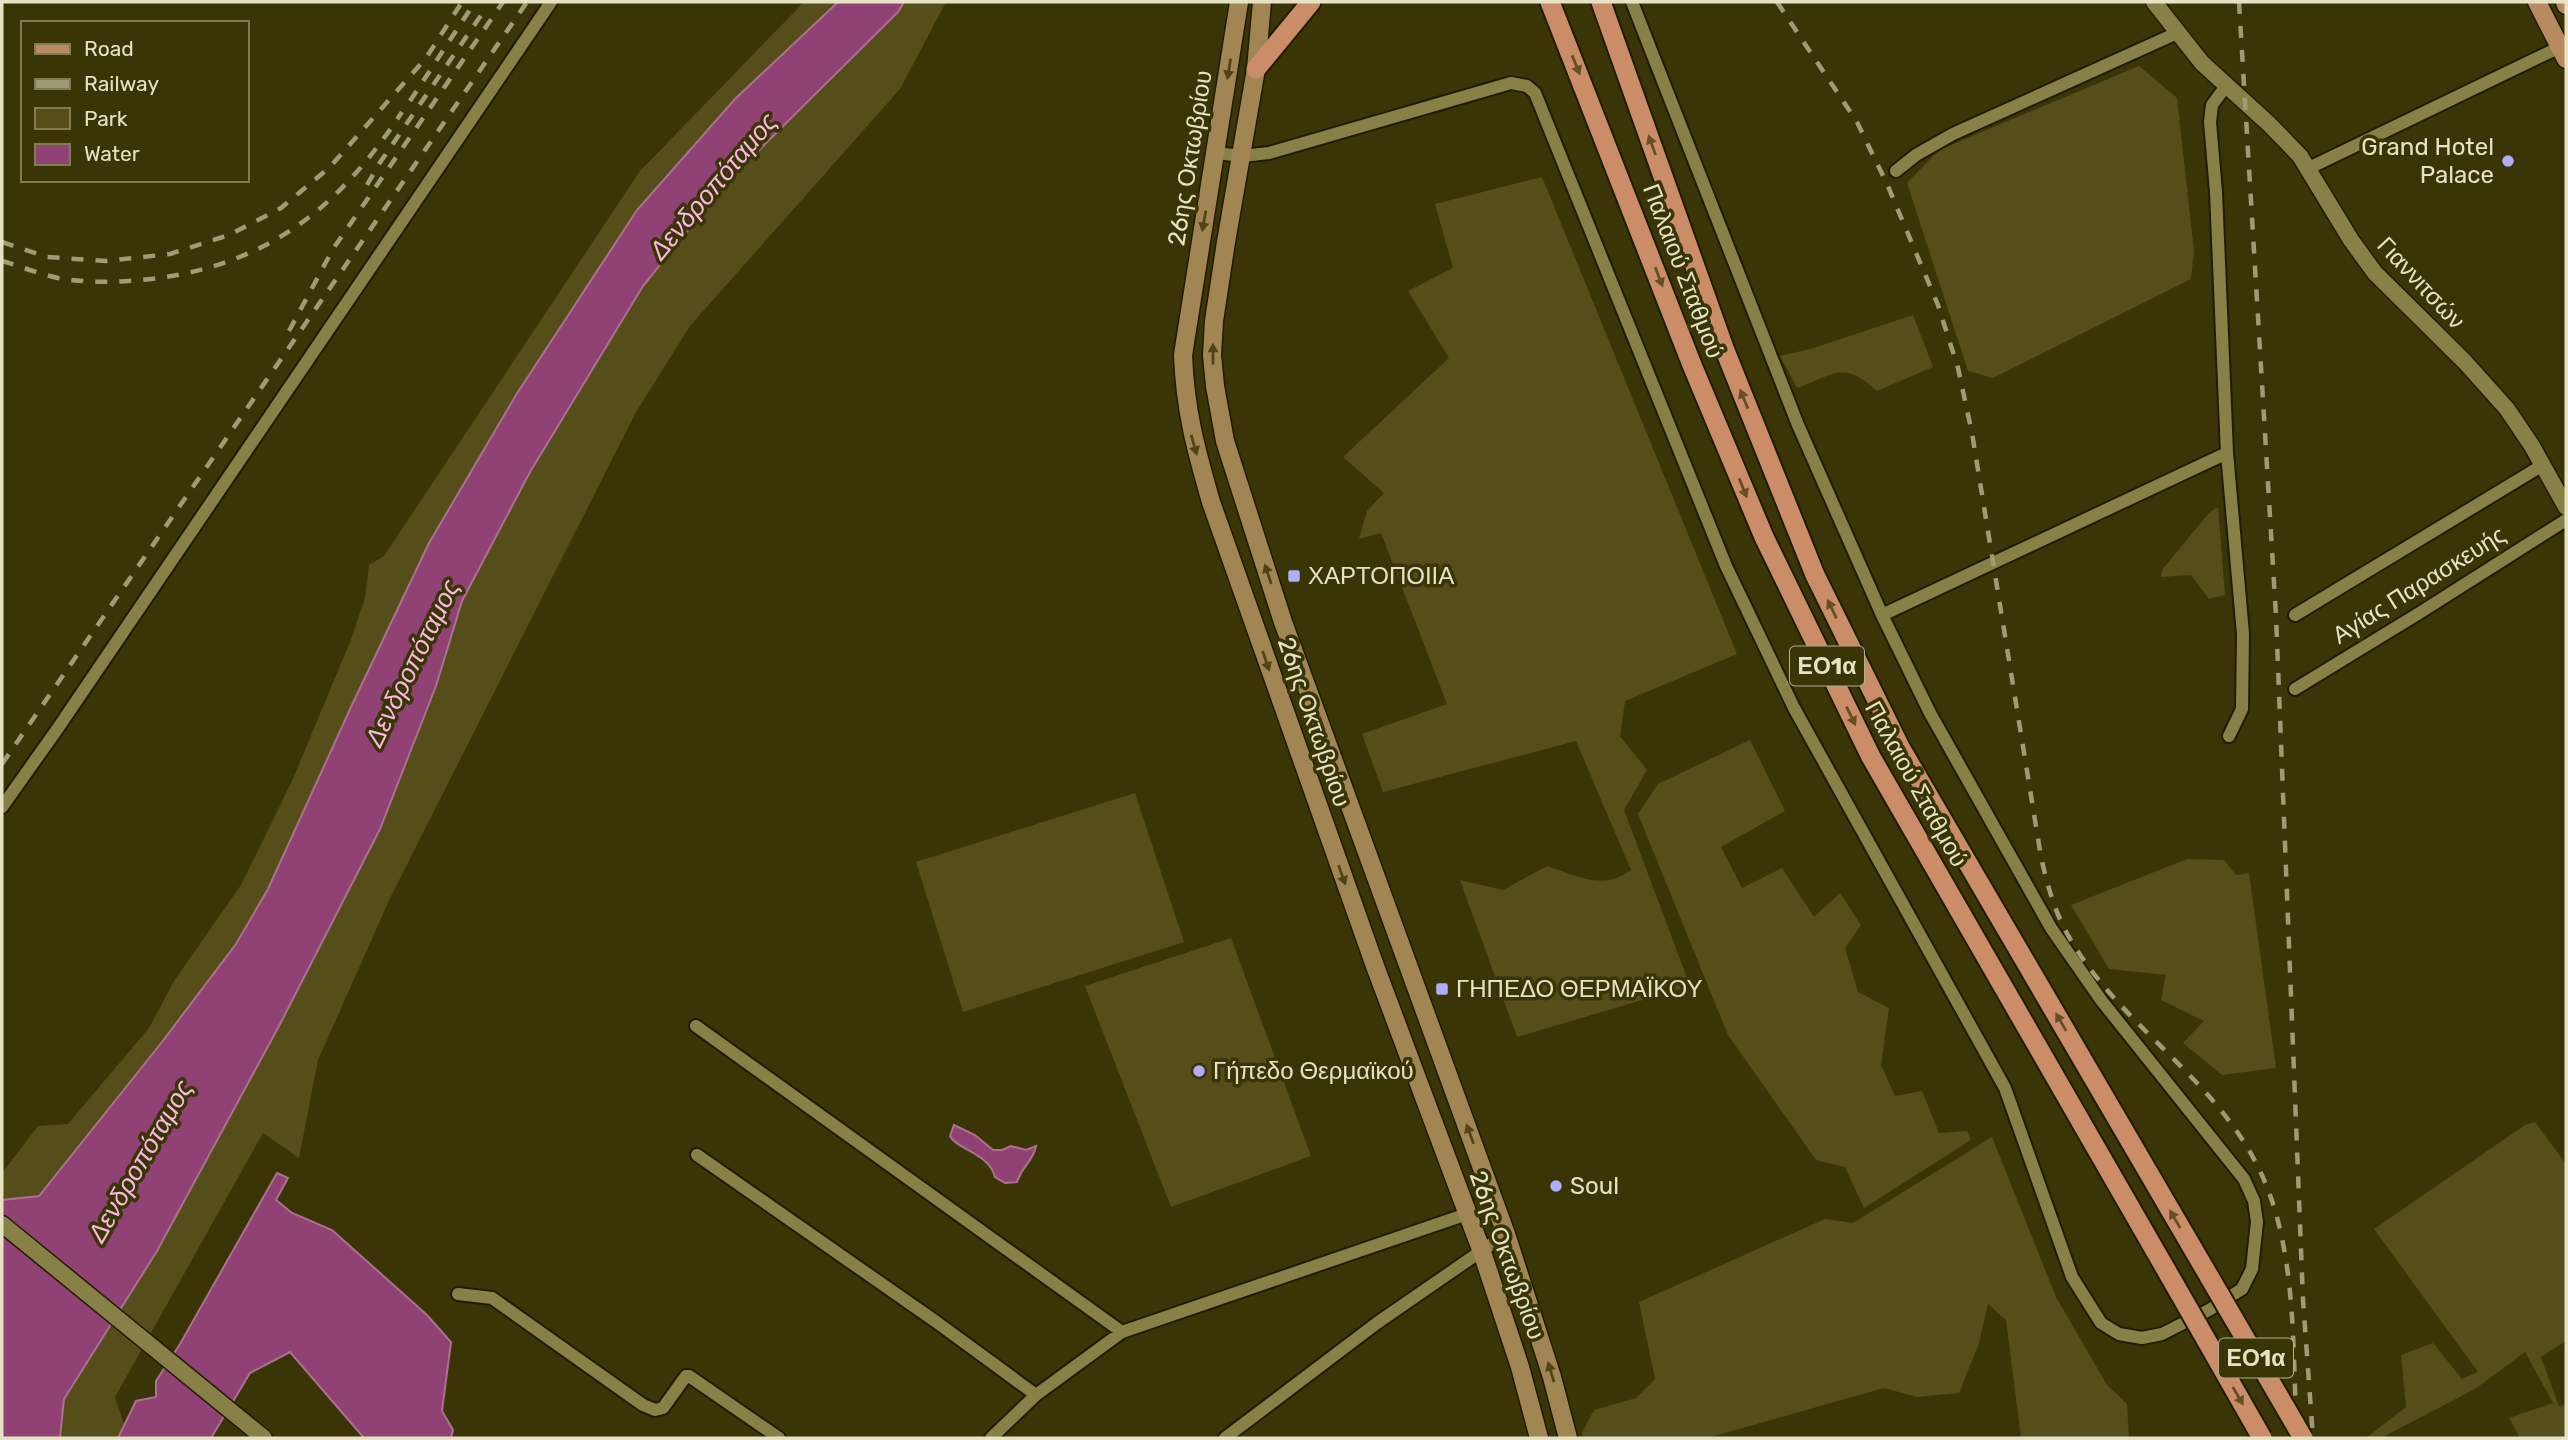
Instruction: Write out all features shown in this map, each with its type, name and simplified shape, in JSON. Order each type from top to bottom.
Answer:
[{"type":"highway","points":[[1256,69],[1311,2]]},
{"type":"highway","name":"Παλαιού Σταθμού","points":[[1550,2],[1692,365],[1770,549],[1871,757],[2262,1438]]},
{"type":"highway","name":"Παλαιού Σταθμού","points":[[1601,2],[1724,348],[1815,575],[1900,747],[2303,1438]]},
{"type":"main road","name":"26ης Οκτωβρίου","points":[[1240,2],[1183,355],[1184,396],[1191,432],[1211,502],[1278,694],[1375,966],[1482,1252],[1520,1367],[1538,1438]]},
{"type":"main road","name":"26ης Οκτωβρίου","points":[[1262,2],[1256,69],[1226,242],[1214,332],[1215,386],[1225,441],[1283,622],[1506,1234],[1552,1377],[1568,1438]]},
{"type":"main road","points":[[2538,2],[2563,53]]},
{"type":"street","points":[[2,807],[82,694],[551,2]]},
{"type":"street","points":[[1216,153],[1242,156],[1269,153],[1511,83],[1527,86],[1535,93],[1726,566],[1794,708],[2005,1088],[2072,1277],[2101,1323],[2110,1329],[2119,1334],[2142,1338],[2162,1334],[2209,1310],[2242,1289],[2252,1269],[2257,1241],[2258,1222],[2254,1201],[2244,1179],[2101,1000],[2051,928],[1930,713],[1882,615],[1798,425],[1632,2]]},
{"type":"street","name":"Γιαννιτσών","points":[[2154,2],[2202,63],[2281,135],[2309,169],[2343,228],[2370,266],[2507,409],[2564,498]]},
{"type":"street","points":[[1896,171],[1943,139],[2177,33]]},
{"type":"street","points":[[2309,169],[2563,53]]},
{"type":"street","points":[[2226,86],[2212,106],[2210,122],[2217,217],[2227,453],[2243,634],[2242,709],[2229,736]]},
{"type":"street","points":[[1882,615],[2227,453]]},
{"type":"street","points":[[2295,615],[2543,465]]},
{"type":"street","name":"Αγίας Παρασκευής","points":[[2295,689],[2566,520]]},
{"type":"street","points":[[696,1026],[1122,1332]]},
{"type":"street","points":[[697,1155],[1036,1395]]},
{"type":"street","points":[[991,1438],[1036,1395],[1122,1332],[1467,1214]]},
{"type":"street","points":[[2,1224],[263,1437]]},
{"type":"street","points":[[1225,1438],[1377,1323],[1506,1234]]},
{"type":"street","points":[[458,1294],[492,1298],[643,1405],[655,1410],[663,1408],[686,1376],[689,1376],[779,1438]]},
{"type":"green space","points":[[804,2],[946,2],[900,89],[690,326],[636,412],[391,896],[318,1060],[299,1158],[263,1133],[115,1397],[124,1424],[136,1401],[199,1438],[2,1438],[2,1173],[38,1126],[68,1124],[149,1028],[174,981],[241,885],[292,781],[350,642],[365,598],[369,565],[384,556],[640,171]]},
{"type":"green space","points":[[2139,66],[2177,98],[2194,251],[2191,279],[1993,378],[1968,371],[1907,183],[1939,150]]},
{"type":"green space","points":[[1542,177],[1737,654],[1625,701],[1620,736],[1647,770],[1624,810],[1690,986],[1517,1037],[1460,880],[1503,890],[1547,866],[1600,881],[1610,880],[1631,870],[1576,741],[1383,792],[1362,734],[1447,704],[1381,533],[1359,539],[1367,511],[1384,493],[1343,457],[1449,358],[1408,291],[1453,268],[1435,204]]},
{"type":"green space","points":[[1913,315],[1933,367],[1877,391],[1856,375],[1847,373],[1830,375],[1797,388],[1780,356],[1810,349]]},
{"type":"green space","points":[[2218,507],[2225,595],[2209,599],[2191,575],[2161,577],[2162,570],[2209,513]]},
{"type":"green space","points":[[1750,740],[1785,811],[1721,847],[1742,888],[1782,868],[1814,917],[1840,893],[1861,925],[1845,948],[1858,992],[1889,1008],[1881,1065],[1895,1096],[1922,1091],[1939,1133],[1967,1131],[1971,1140],[1864,1208],[1845,1167],[1816,1160],[1728,1035],[1638,814],[1658,784]]},
{"type":"green space","points":[[1135,793],[1184,942],[963,1012],[916,862]]},
{"type":"green space","points":[[2187,859],[2224,860],[2236,875],[2249,873],[2276,1068],[2222,1075],[2183,1043],[2204,1021],[2161,1000],[2166,975],[2109,969],[2071,905]]},
{"type":"green space","name":"Γήπεδο Θερμαϊκού","points":[[1231,938],[1311,1156],[1171,1207],[1085,986]]},
{"type":"green space","points":[[2535,1122],[2566,1164],[2566,1341],[2541,1357],[2559,1406],[2566,1405],[2566,1438],[2520,1438],[2509,1418],[2553,1403],[2525,1352],[2475,1389],[2381,1438],[2366,1438],[2406,1407],[2401,1355],[2433,1343],[2462,1379],[2478,1372],[2374,1229],[2525,1125]]},
{"type":"green space","points":[[1992,1137],[2056,1297],[2107,1385],[2127,1404],[2129,1438],[2021,1438],[2006,1320],[1988,1304],[1979,1343],[1959,1393],[1917,1397],[1884,1388],[1707,1438],[1583,1438],[1582,1433],[1594,1410],[1636,1398],[1655,1379],[1639,1302],[1825,1219],[1853,1223]]},
{"type":"water","name":"Δενδροπόταμος","points":[[838,2],[904,2],[898,12],[725,184],[643,286],[530,472],[462,601],[436,686],[380,829],[279,1026],[157,1251],[64,1399],[60,1438],[2,1438],[2,1200],[39,1196],[236,944],[268,889],[429,543],[516,395],[637,210],[735,99]]},
{"type":"water","points":[[954,1125],[975,1135],[993,1150],[1011,1146],[1026,1150],[1036,1146],[1017,1182],[1005,1183],[995,1177],[986,1162],[954,1141],[950,1136]]},
{"type":"water","points":[[277,1173],[288,1178],[276,1200],[292,1213],[332,1230],[427,1315],[451,1342],[442,1411],[453,1430],[451,1438],[364,1438],[290,1352],[250,1373],[211,1438],[118,1438],[136,1401],[156,1397],[156,1381],[180,1344]]},
{"type":"railway","points":[[2,242],[47,257],[106,261],[170,254],[229,235],[281,208],[330,167],[426,58],[462,2]]},
{"type":"railway","points":[[410,101],[475,2]]},
{"type":"railway","points":[[289,331],[333,249],[503,2]]},
{"type":"railway","points":[[2,764],[527,2]]},
{"type":"railway","points":[[1777,2],[1857,122],[1887,184],[1938,305],[1958,368],[1972,433],[2041,857],[2060,918],[2090,969],[2114,998],[2219,1108],[2260,1171],[2272,1202],[2281,1234],[2291,1302],[2297,1438]]},
{"type":"railway","points":[[2239,2],[2276,616],[2303,1300],[2313,1438]]},
{"type":"railway","points":[[367,185],[486,8]]},
{"type":"railway","points":[[2,261],[58,278],[108,282],[159,278],[199,270],[236,258],[269,243],[300,224],[328,201],[379,145],[402,112]]},
{"type":"place","name":"Grand Hotel Palace","points":[[2508,161]]},
{"type":"place","name":"ΧΑΡΤΟΠΟΙΙΑ","points":[[1294,576]]},
{"type":"place","name":"ΓΗΠΕΔΟ ΘΕΡΜΑΪΚΟΥ","points":[[1442,989]]},
{"type":"place","name":"Γήπεδο Θερμαϊκού","points":[[1199,1071]]},
{"type":"place","name":"Soul","points":[[1556,1186]]}]
